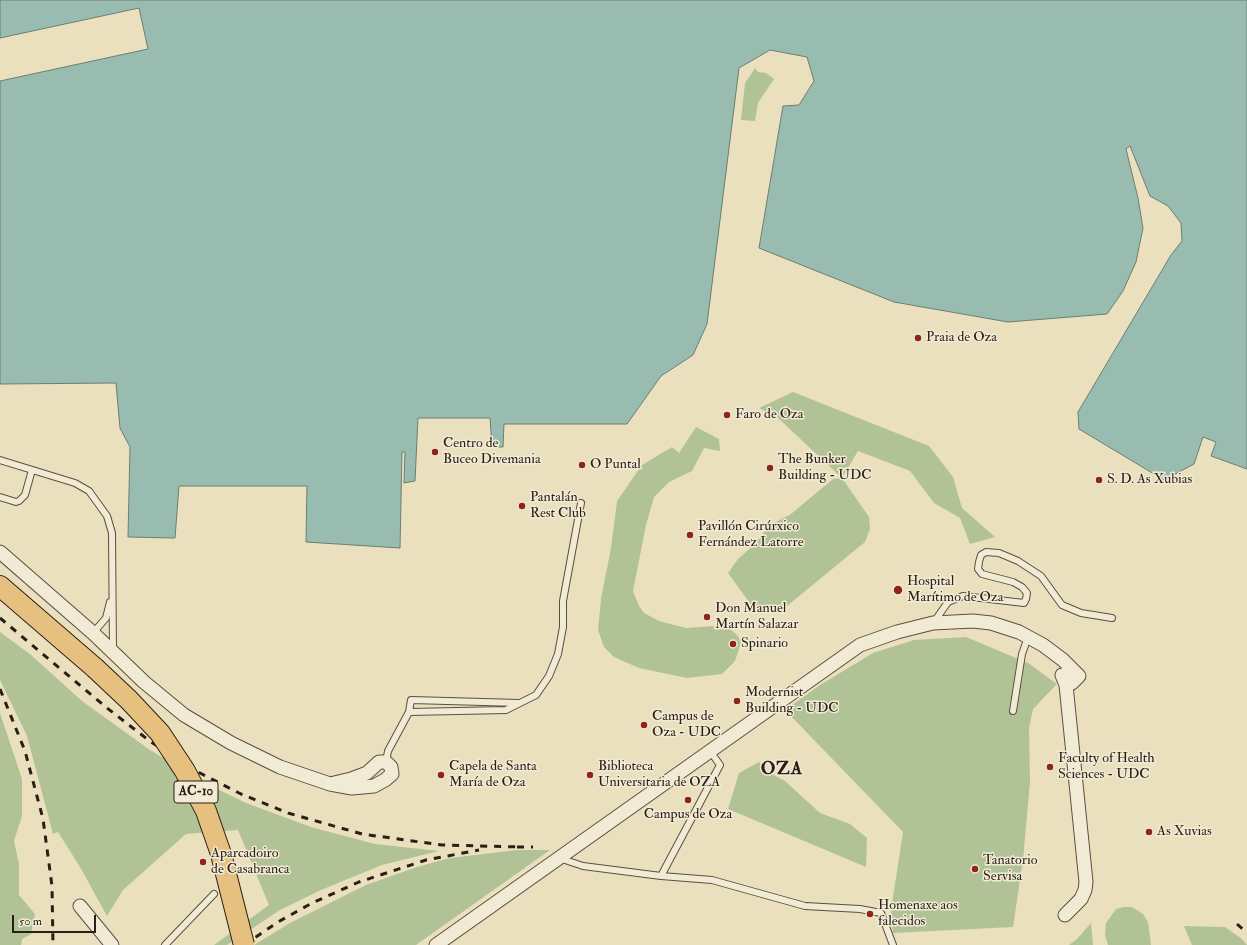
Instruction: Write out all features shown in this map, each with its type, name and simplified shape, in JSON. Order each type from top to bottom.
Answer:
[{"type":"main road","name":"AC-10","points":[[0,586],[95,668],[129,700],[160,733],[186,771],[206,811],[221,854],[244,945]]},
{"type":"street","points":[[0,552],[93,633],[144,682],[184,715],[224,739],[280,767],[330,784],[352,788],[374,786],[392,774],[391,767],[386,762]]},
{"type":"street","points":[[436,945],[860,645],[897,632],[932,623],[973,622],[991,624],[1008,628],[1043,645],[1063,660],[1079,676],[1072,683],[1063,678]]},
{"type":"street","points":[[1043,645],[1056,663],[1066,685],[1086,882],[1085,890],[1081,899],[1065,915]]},
{"type":"street","points":[[80,906],[112,945]]},
{"type":"lane","points":[[0,460],[75,484],[89,491],[100,504],[107,516],[112,533],[113,653]]},
{"type":"lane","points":[[0,497],[16,502],[20,501],[25,495],[32,470]]},
{"type":"lane","points":[[409,712],[506,710],[536,695],[549,676],[558,654],[563,627],[563,601],[581,503]]},
{"type":"lane","points":[[932,623],[948,602],[963,596],[1024,603],[1027,593],[1022,587],[1013,582],[982,574],[978,569],[981,555],[986,552],[999,553],[1018,561],[1041,576],[1062,605],[1081,613],[1112,618]]},
{"type":"lane","points":[[93,633],[106,618],[112,595]]},
{"type":"lane","points":[[1013,711],[1022,654],[1028,637]]},
{"type":"lane","points":[[386,762],[388,751],[409,712],[411,700],[522,703]]},
{"type":"lane","points":[[661,876],[720,765],[710,750]]},
{"type":"lane","points":[[558,858],[583,866],[661,876],[712,880],[805,906],[860,909],[881,913],[893,945]]},
{"type":"lane","points":[[165,945],[214,894]]},
{"type":"green space","points":[[755,68],[758,72],[766,73],[774,79],[758,103],[755,121],[741,120],[745,83]]},
{"type":"green space","points":[[793,392],[929,446],[953,477],[962,508],[995,537],[970,544],[960,518],[934,503],[910,471],[858,451],[842,478],[778,418],[759,408]]},
{"type":"green space","points":[[696,427],[719,439],[720,451],[704,448],[692,471],[669,482],[654,497],[646,525],[633,591],[639,606],[644,613],[659,621],[686,628],[715,626],[730,629],[738,636],[741,643],[735,661],[722,674],[687,678],[639,668],[614,657],[604,647],[598,630],[601,599],[611,548],[617,501],[642,465],[672,447],[679,453]]},
{"type":"green space","points":[[842,478],[869,517],[870,529],[865,542],[787,606],[767,613],[752,606],[728,573],[738,559],[755,544],[770,525],[791,514],[833,479]]},
{"type":"green space","points":[[0,632],[31,655],[82,701],[150,750],[203,782],[246,803],[311,827],[375,844],[439,851],[382,865],[321,890],[280,910],[227,945],[214,945],[269,905],[238,830],[186,834],[123,890],[107,916],[80,867],[58,832],[53,834],[27,736],[0,680]]},
{"type":"green space","points":[[966,637],[1028,663],[1057,684],[1033,709],[1029,728],[1030,782],[1023,860],[1013,927],[893,933],[891,910],[903,832],[785,710],[820,685],[873,653],[914,640]]},
{"type":"green space","points":[[0,713],[22,779],[22,816],[14,841],[19,864],[19,895],[35,914],[31,934],[22,939],[21,945],[0,945]]},
{"type":"green space","points":[[759,762],[770,773],[785,781],[820,813],[850,824],[867,838],[866,867],[728,809],[739,773]]},
{"type":"green space","points":[[517,850],[550,850],[416,945],[254,945],[290,923],[366,885],[417,867],[450,858]]},
{"type":"green space","points":[[1132,907],[1143,914],[1148,922],[1151,945],[1108,945],[1105,935],[1106,923],[1116,909]]},
{"type":"green space","points":[[1091,923],[1093,945],[1069,945],[1077,939]]},
{"type":"green space","points":[[1184,926],[1225,927],[1242,939],[1247,945],[1192,945]]},
{"type":"water","points":[[0,0],[1247,0],[1247,469],[1211,456],[1216,442],[1203,437],[1194,464],[1164,480],[1079,429],[1078,412],[1171,255],[1182,241],[1181,223],[1168,206],[1150,196],[1130,146],[1126,149],[1138,198],[1143,228],[1136,262],[1123,291],[1107,314],[1008,322],[894,302],[759,248],[783,106],[799,105],[814,81],[807,57],[770,50],[739,68],[707,324],[693,355],[661,376],[627,424],[504,424],[503,447],[492,447],[490,418],[418,418],[415,481],[404,483],[405,452],[402,452],[400,548],[306,542],[307,486],[179,486],[175,538],[128,537],[130,447],[120,428],[116,383],[0,384],[0,81],[148,49],[139,8],[0,38]]},
{"type":"railway","points":[[0,618],[107,708],[151,742],[200,773],[241,794],[288,813],[362,834],[442,845],[522,847]]},
{"type":"railway","points":[[0,689],[25,751],[43,819],[52,886],[53,945]]},
{"type":"railway","points":[[517,847],[533,847]]},
{"type":"railway","points":[[244,945],[278,922],[312,903],[359,882],[426,860],[479,850]]},
{"type":"railway","points":[[1237,924],[1247,933]]},
{"type":"place","name":"Praia de Oza","points":[[918,338]]},
{"type":"place","name":"Faro de Oza","points":[[727,415]]},
{"type":"place","name":"Centro de Buceo Divemania","points":[[435,452]]},
{"type":"place","name":"O Puntal","points":[[582,465]]},
{"type":"place","name":"The Bunker Building - UDC","points":[[770,468]]},
{"type":"place","name":"S. D. As Xubias","points":[[1099,480]]},
{"type":"place","name":"Pantalán Rest Club","points":[[522,506]]},
{"type":"place","name":"Pavillón Cirúrxico Fernández Latorre","points":[[690,535]]},
{"type":"place","name":"Hospital Marítimo de Oza","points":[[898,590]]},
{"type":"place","name":"Don Manuel Martín Salazar","points":[[707,617]]},
{"type":"place","name":"Spinario","points":[[733,644]]},
{"type":"place","name":"Modernist Building - UDC","points":[[737,701]]},
{"type":"place","name":"Campus de Oza - UDC","points":[[644,725]]},
{"type":"place","name":"Faculty of Health Sciences - UDC","points":[[1050,767]]},
{"type":"place","name":"Capela de Santa María de Oza","points":[[441,775]]},
{"type":"place","name":"Biblioteca Universitaria de OZA","points":[[590,775]]},
{"type":"place","name":"Campus de Oza","points":[[688,800]]},
{"type":"place","name":"As Xuvias","points":[[1149,832]]},
{"type":"place","name":"Aparcadoiro de Casabranca","points":[[203,862]]},
{"type":"place","name":"Tanatorio Servisa","points":[[975,869]]},
{"type":"place","name":"Homenaxe aos falecidos","points":[[870,914]]},
{"type":"district","name":"OZA","points":[[782,770]]}]
